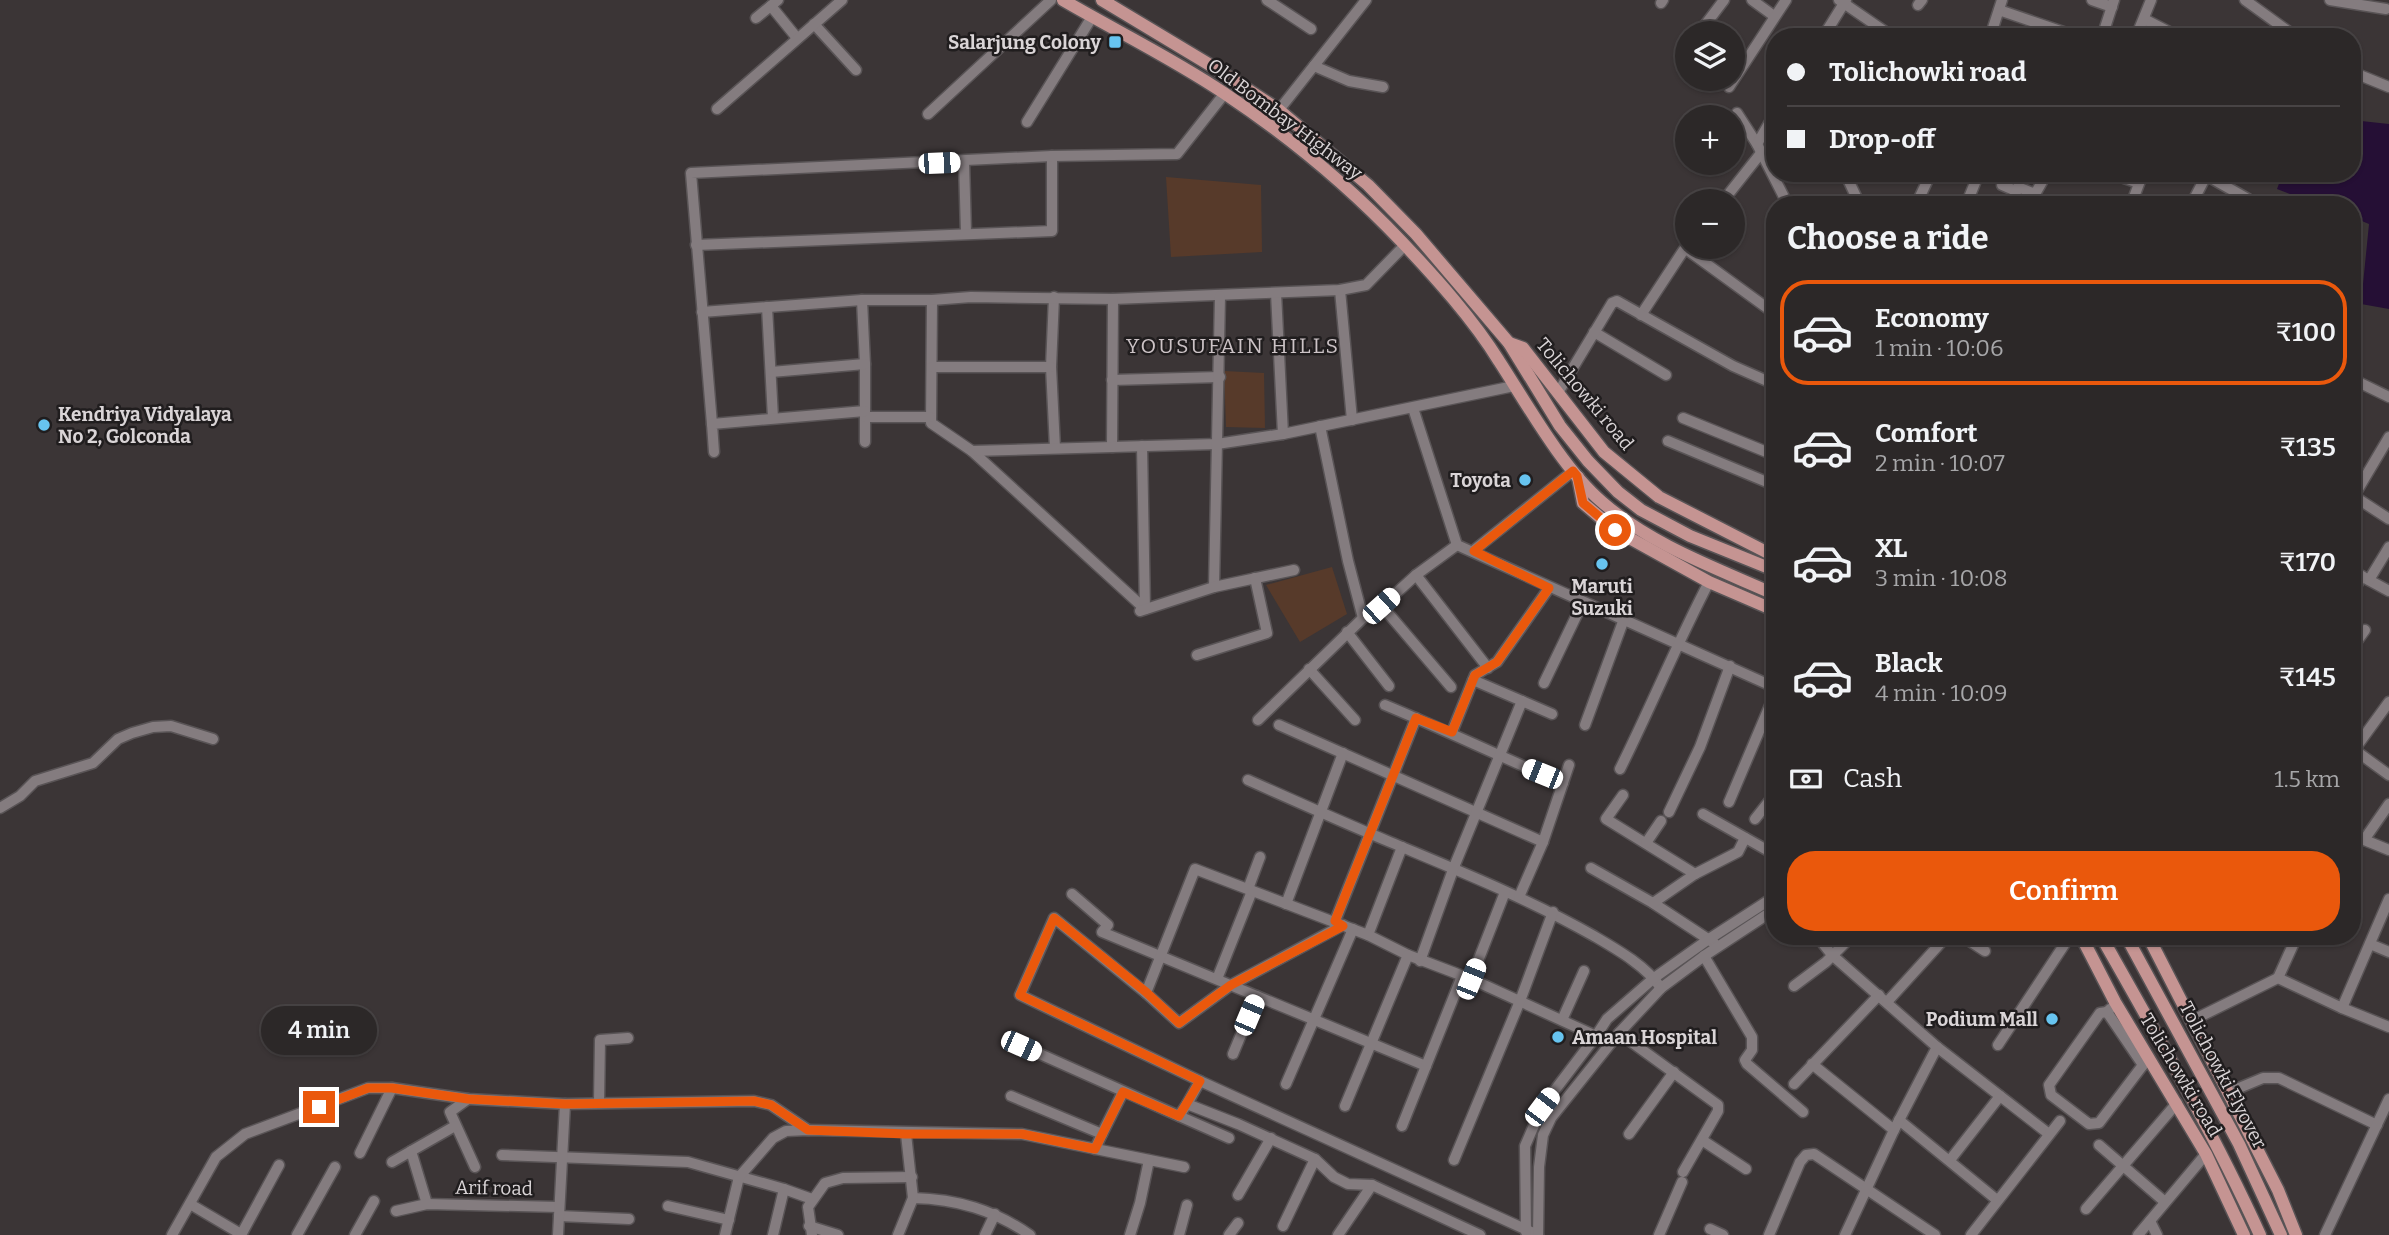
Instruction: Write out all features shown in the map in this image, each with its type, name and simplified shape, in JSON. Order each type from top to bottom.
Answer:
[{"type":"main road","name":"Old Bombay Highway","points":[[1063,0],[1225,93],[1314,160],[1356,197],[1405,245],[1457,305],[1498,358],[1514,386],[1575,474]]},
{"type":"main road","name":"Old Bombay Highway","points":[[1103,0],[1279,110],[1367,185],[1416,233],[1509,343]]},
{"type":"main road","points":[[1509,343],[1560,426],[1618,492],[1642,510],[1690,537],[1766,567]]},
{"type":"main road","name":"Tolichowki road","points":[[1509,343],[1523,348],[1604,452],[1659,497],[1766,552]]},
{"type":"main road","points":[[1575,474],[1596,497],[1647,534],[1766,590]]},
{"type":"main road","points":[[1575,474],[1583,503],[1599,518],[1657,555],[1709,582],[1766,606]]},
{"type":"main road","name":"Tolichowki road","points":[[2085,945],[2111,1007],[2177,1103],[2206,1154],[2244,1235]]},
{"type":"main road","name":"Tolichowki Flyover","points":[[2106,945],[2230,1168],[2260,1235]]},
{"type":"main road","name":"Tolichowki Flyover","points":[[2131,945],[2239,1144],[2281,1235]]},
{"type":"main road","name":"Tolichowki road","points":[[2153,945],[2283,1200],[2296,1235]]},
{"type":"street","points":[[717,109],[842,0]]},
{"type":"street","points":[[928,114],[1051,0]]},
{"type":"street","points":[[1267,0],[1311,29]]},
{"type":"street","points":[[1279,110],[1366,0]]},
{"type":"street","points":[[1708,21],[1724,0]]},
{"type":"street","points":[[1752,0],[1774,16]]},
{"type":"street","points":[[1766,28],[1786,0]]},
{"type":"street","points":[[2092,0],[2113,3],[2105,28]]},
{"type":"street","points":[[2140,28],[2151,0]]},
{"type":"street","points":[[2245,0],[2284,28]]},
{"type":"street","points":[[2330,0],[2386,11]]},
{"type":"street","points":[[1828,28],[1843,1],[1880,28]]},
{"type":"street","points":[[756,18],[774,3],[797,38]]},
{"type":"street","points":[[1993,28],[2000,5],[2056,28]]},
{"type":"street","points":[[1027,122],[1092,17]]},
{"type":"street","points":[[2144,19],[2162,28]]},
{"type":"street","points":[[814,24],[856,70]]},
{"type":"street","points":[[1745,62],[1766,29]]},
{"type":"street","points":[[1314,66],[1349,81],[1383,87]]},
{"type":"street","points":[[2361,76],[2389,87]]},
{"type":"street","points":[[714,452],[691,173],[1052,156],[1177,154],[1225,93]]},
{"type":"street","points":[[1745,126],[1766,163]]},
{"type":"street","points":[[1731,189],[1759,149],[1766,134]]},
{"type":"street","points":[[696,245],[1052,231],[1052,156]]},
{"type":"street","points":[[964,162],[967,233]]},
{"type":"street","points":[[2014,196],[2018,187],[2035,194],[2042,182]]},
{"type":"street","points":[[2216,182],[2241,196]]},
{"type":"street","points":[[2003,185],[2016,191]]},
{"type":"street","points":[[702,312],[862,300],[971,297],[1112,299],[1340,290],[1366,285],[1405,245]]},
{"type":"street","points":[[1641,315],[1679,259]]},
{"type":"street","points":[[1703,259],[1766,307]]},
{"type":"street","points":[[1340,290],[1352,420]]},
{"type":"street","points":[[1276,293],[1283,434]]},
{"type":"street","points":[[1214,587],[1220,296]]},
{"type":"street","points":[[1054,297],[1051,367],[1055,448]]},
{"type":"street","points":[[1112,299],[1112,447]]},
{"type":"street","points":[[862,300],[865,442]]},
{"type":"street","points":[[932,300],[930,417],[934,426],[972,451],[1143,610]]},
{"type":"street","points":[[1559,391],[1615,301],[1733,366],[1766,380]]},
{"type":"street","points":[[766,307],[773,418]]},
{"type":"street","points":[[1594,331],[1667,375]]},
{"type":"street","points":[[771,372],[865,364]]},
{"type":"street","points":[[932,367],[1051,367]]},
{"type":"street","points":[[1112,380],[1220,377]]},
{"type":"street","points":[[2361,383],[2389,397]]},
{"type":"street","points":[[972,451],[1217,444],[1283,434],[1514,386]]},
{"type":"street","points":[[1413,408],[1457,545]]},
{"type":"street","points":[[712,424],[865,414],[930,417]]},
{"type":"street","points":[[1683,418],[1766,452]]},
{"type":"street","points":[[1320,426],[1348,561],[1363,618]]},
{"type":"street","points":[[2361,483],[2389,437]]},
{"type":"street","points":[[1668,441],[1766,482]]},
{"type":"street","points":[[1142,446],[1143,610]]},
{"type":"street","points":[[1474,551],[1575,474]]},
{"type":"street","points":[[2361,501],[2389,519]]},
{"type":"street","points":[[1457,545],[1766,683]]},
{"type":"street","points":[[1258,720],[1347,632],[1457,545]]},
{"type":"street","points":[[2389,547],[2361,576],[2389,591]]},
{"type":"street","points":[[1143,610],[1214,587],[1294,570]]},
{"type":"street","points":[[1416,575],[1488,668]]},
{"type":"street","points":[[1197,655],[1267,633],[1255,578]]},
{"type":"street","points":[[1620,769],[1677,643],[1709,582]]},
{"type":"street","points":[[1452,732],[1478,672],[1497,662],[1549,588]]},
{"type":"street","points":[[1544,683],[1583,602]]},
{"type":"street","points":[[1381,606],[1451,687]]},
{"type":"street","points":[[1585,724],[1624,619]]},
{"type":"street","points":[[2361,636],[2365,630]]},
{"type":"street","points":[[1347,632],[1389,686]]},
{"type":"street","points":[[1669,812],[1700,747],[1730,666]]},
{"type":"street","points":[[1309,669],[1355,720]]},
{"type":"street","points":[[1473,680],[1552,713]]},
{"type":"street","points":[[1420,961],[1454,867],[1522,701]]},
{"type":"street","points":[[2361,739],[2389,702]]},
{"type":"street","points":[[1385,705],[1452,732],[1500,757],[1563,783]]},
{"type":"street","points":[[1729,802],[1766,715]]},
{"type":"street","points":[[1286,1084],[1315,1020],[1369,833],[1416,718]]},
{"type":"street","points":[[1279,725],[1543,842]]},
{"type":"street","points":[[0,808],[20,796],[35,781],[93,763],[118,738],[132,733],[153,727],[171,726],[213,739]]},
{"type":"street","points":[[1286,904],[1343,753]]},
{"type":"street","points":[[2361,755],[2389,775]]},
{"type":"street","points":[[1519,897],[1543,842],[1569,765]]},
{"type":"street","points":[[1248,780],[1553,912],[1615,948],[1654,978],[1661,988]]},
{"type":"street","points":[[1623,795],[1606,818],[1695,874]]},
{"type":"street","points":[[2364,840],[2389,804]]},
{"type":"street","points":[[1755,819],[1766,805]]},
{"type":"street","points":[[1703,814],[1766,850]]},
{"type":"street","points":[[1646,843],[1661,821]]},
{"type":"street","points":[[1653,903],[1695,874],[1738,852],[1745,838]]},
{"type":"street","points":[[2361,839],[2389,850]]},
{"type":"street","points":[[1368,935],[1402,847]]},
{"type":"street","points":[[1217,979],[1260,857]]},
{"type":"street","points":[[1591,867],[1653,903],[1718,947]]},
{"type":"street","points":[[1146,992],[1195,869],[1344,925],[1420,961],[1467,978],[1596,1036]]},
{"type":"street","points":[[1402,1126],[1426,1066],[1505,892]]},
{"type":"street","points":[[1072,894],[1108,925],[1102,932],[1426,1066]]},
{"type":"street","points":[[2342,1008],[2389,899]]},
{"type":"street","points":[[1525,1232],[1525,1146],[1542,1107],[1607,1019],[1654,978],[1766,902]]},
{"type":"street","points":[[1454,1160],[1520,1001],[1553,912]]},
{"type":"street","points":[[1344,925],[1231,985],[1179,1023],[1146,992],[1054,918],[1020,995],[1525,1232],[1538,1235],[1539,1167],[1543,1135],[1551,1118],[1619,1033],[1661,988],[1766,915]]},
{"type":"street","points":[[2370,944],[2389,952]]},
{"type":"street","points":[[1825,945],[1832,955],[1937,1046],[2049,1134]]},
{"type":"street","points":[[1794,986],[1843,945]]},
{"type":"street","points":[[1794,1084],[1938,945]]},
{"type":"street","points":[[1976,945],[1985,951]]},
{"type":"street","points":[[1998,1045],[2064,945]]},
{"type":"street","points":[[2191,1021],[2278,978],[2293,945]]},
{"type":"street","points":[[1345,1106],[1408,955]]},
{"type":"street","points":[[1704,956],[1752,1037],[1752,1050],[1745,1060],[1747,1064],[1803,1112]]},
{"type":"street","points":[[1562,1020],[1584,971]]},
{"type":"street","points":[[2278,978],[2389,1027]]},
{"type":"street","points":[[1233,1054],[1257,996]]},
{"type":"street","points":[[2111,1007],[2100,1013],[2049,1085],[2051,1095],[2094,1125],[2099,1123],[2146,1061]]},
{"type":"street","points":[[1619,1033],[1718,1105],[1718,1111],[1683,1177],[1659,1235]]},
{"type":"street","points":[[599,1102],[600,1040],[628,1038]]},
{"type":"street","points":[[1021,1046],[1229,1138]]},
{"type":"street","points":[[1845,1235],[1937,1046]]},
{"type":"street","points":[[1812,1064],[1950,1160],[1997,1200]]},
{"type":"street","points":[[1629,1134],[1674,1072]]},
{"type":"street","points":[[2227,1093],[2263,1078],[2279,1078],[2377,1125]]},
{"type":"street","points":[[1179,1116],[1200,1081]]},
{"type":"street","points":[[172,1235],[216,1157],[245,1135],[368,1088],[392,1088],[468,1099],[565,1104],[754,1101],[771,1105],[808,1130]]},
{"type":"street","points":[[360,1153],[392,1088]]},
{"type":"street","points":[[1095,1149],[1123,1092]]},
{"type":"street","points":[[1010,1096],[1102,1134]]},
{"type":"street","points":[[1950,1160],[2000,1096]]},
{"type":"street","points":[[468,1099],[450,1112],[475,1167]]},
{"type":"street","points":[[2325,1235],[2388,1101]]},
{"type":"street","points":[[1238,1124],[1248,1103]]},
{"type":"street","points":[[2085,1209],[2177,1103]]},
{"type":"street","points":[[558,1235],[565,1104]]},
{"type":"street","points":[[1186,1104],[1315,1159],[1341,1181],[1372,1185],[1480,1235]]},
{"type":"street","points":[[1971,1235],[2060,1121]]},
{"type":"street","points":[[393,1162],[455,1126]]},
{"type":"street","points":[[726,1235],[739,1177],[773,1138],[786,1131],[1022,1134],[1184,1167]]},
{"type":"street","points":[[898,1235],[913,1196],[906,1134]]},
{"type":"street","points":[[1238,1195],[1271,1138]]},
{"type":"street","points":[[1702,1140],[1746,1169]]},
{"type":"street","points":[[2099,1145],[2165,1202]]},
{"type":"street","points":[[411,1151],[428,1204]]},
{"type":"street","points":[[1769,1235],[1800,1162],[1806,1155],[1814,1154],[1867,1188],[1918,1230],[1935,1235]]},
{"type":"street","points":[[2138,1235],[2206,1154]]},
{"type":"street","points":[[502,1155],[688,1162],[812,1199]]},
{"type":"street","points":[[1283,1226],[1315,1159]]},
{"type":"street","points":[[1130,1235],[1149,1160]]},
{"type":"street","points":[[190,1204],[241,1235],[279,1165]]},
{"type":"street","points":[[298,1235],[335,1167]]},
{"type":"street","points":[[838,1235],[814,1230],[808,1207],[825,1184],[843,1178],[912,1180]]},
{"type":"street","points":[[1338,1235],[1372,1185]]},
{"type":"street","points":[[773,1235],[784,1189]]},
{"type":"street","points":[[913,1196],[967,1204],[995,1214],[1030,1235]]},
{"type":"street","points":[[355,1235],[374,1201]]},
{"type":"street","name":"Arif road","points":[[396,1211],[428,1204],[629,1219]]},
{"type":"street","points":[[1179,1235],[1187,1205]]},
{"type":"street","points":[[668,1206],[729,1220]]},
{"type":"street","points":[[985,1235],[995,1214]]},
{"type":"street","points":[[2150,1221],[2157,1235]]},
{"type":"street","points":[[1229,1235],[1238,1223]]},
{"type":"street","points":[[1710,1229],[1723,1235]]},
{"type":"shaded area","points":[[2361,121],[2389,124],[2389,309],[2361,304],[2369,224],[2361,221],[2361,196],[2295,196],[2277,189],[2280,182],[2361,182]]},
{"type":"shaded area","points":[[1166,177],[1261,185],[1262,252],[1171,257]]},
{"type":"shaded area","points":[[1224,371],[1264,373],[1265,428],[1226,427]]},
{"type":"shaded area","points":[[1332,567],[1347,614],[1300,642],[1266,585]]},
{"type":"place","name":"Salarjung Colony","points":[[1115,42]]},
{"type":"place","name":"Kendriya Vidyalaya No 2, Golconda","points":[[44,425]]},
{"type":"place","name":"Toyota","points":[[1525,480]]},
{"type":"place","name":"Maruti Suzuki","points":[[1602,564]]},
{"type":"place","name":"Podium Mall","points":[[2052,1019]]},
{"type":"place","name":"Amaan Hospital","points":[[1558,1037]]},
{"type":"district","name":"YOUSUFAIN HILLS","points":[[1233,346]]},
{"type":"route","points":[[319,1107],[368,1088],[392,1088],[468,1099],[565,1104],[754,1101],[771,1105],[808,1130],[906,1134],[1022,1134],[1095,1149],[1123,1092],[1179,1116],[1200,1081],[1020,995],[1054,918],[1146,992],[1179,1023],[1231,985],[1343,926],[1335,921],[1416,718],[1452,732],[1475,675],[1497,662],[1549,588],[1474,551],[1573,471],[1577,476],[1583,503],[1615,530]]}]
